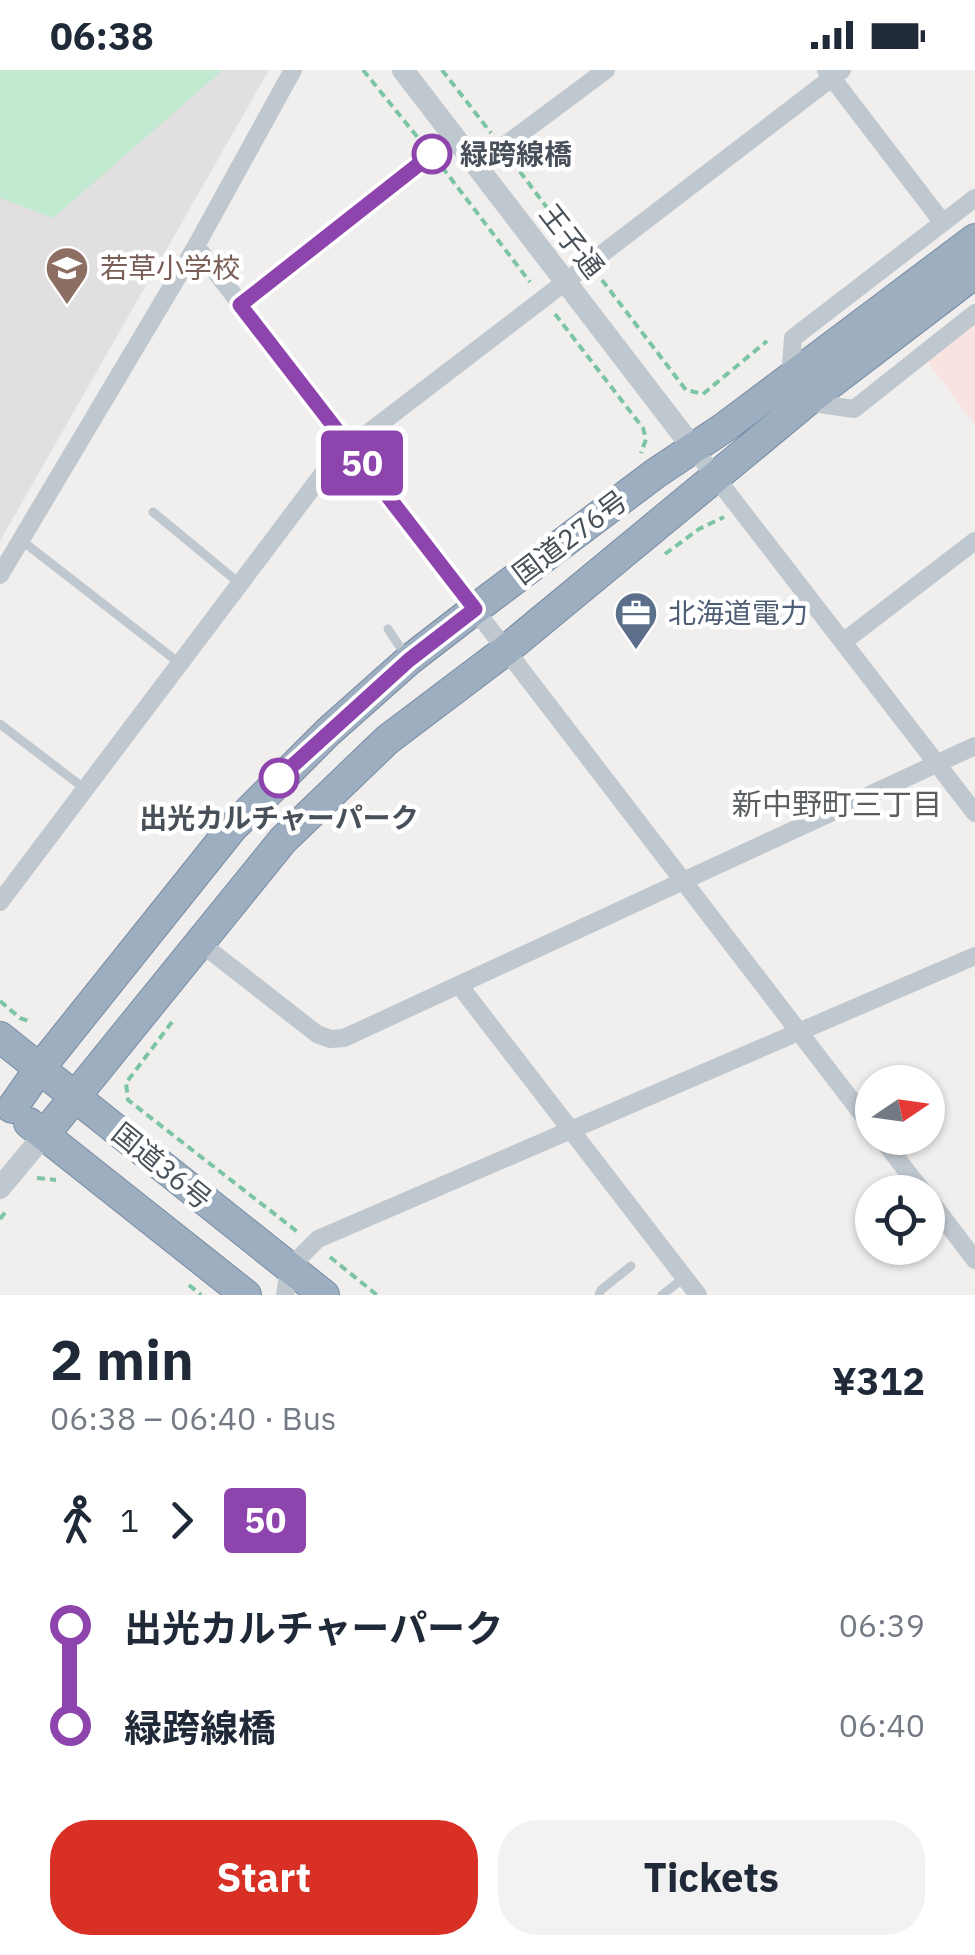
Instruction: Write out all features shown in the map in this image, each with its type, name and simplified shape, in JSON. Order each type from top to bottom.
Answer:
[{"type":"highway","name":"国道276号","points":[[44,1135],[282,840],[386,740],[506,650],[716,478],[798,390],[975,238]]},
{"type":"highway","name":"国道276号","points":[[4,1111],[232,828],[303,755],[409,660],[692,448],[798,390],[975,274]]},
{"type":"highway","name":"国道36号","points":[[0,1037],[76,1097],[287,1281],[324,1295]]},
{"type":"highway","name":"国道36号","points":[[4,1111],[44,1135],[246,1295]]},
{"type":"street","points":[[0,576],[196,246],[293,70]]},
{"type":"street","name":"王子通","points":[[403,70],[692,448]]},
{"type":"street","points":[[476,166],[606,70]]},
{"type":"street","points":[[0,902],[334,458],[833,73],[943,223]]},
{"type":"street","points":[[975,198],[794,338],[798,390],[854,408],[975,313]]},
{"type":"street","points":[[196,246],[350,446],[396,519],[475,609],[855,1105]]},
{"type":"street","points":[[692,448],[975,813]]},
{"type":"street","points":[[844,642],[975,541]]},
{"type":"street","points":[[199,942],[318,1034],[330,1039],[344,1038],[975,746]]},
{"type":"street","points":[[287,1281],[313,1244],[570,1128],[975,956]]},
{"type":"street","points":[[459,985],[698,1295]]},
{"type":"street","points":[[5,1197],[44,1135]]},
{"type":"street","points":[[894,1155],[909,1175]]},
{"type":"street","points":[[945,1222],[975,1260]]},
{"type":"lane","points":[[240,305],[454,136]]},
{"type":"lane","points":[[153,512],[239,583]]},
{"type":"lane","points":[[21,540],[178,662]]},
{"type":"lane","points":[[388,629],[409,660]]},
{"type":"lane","points":[[0,724],[86,790]]},
{"type":"lane","points":[[599,1295],[631,1266]]},
{"type":"lane","points":[[662,1295],[685,1277]]},
{"type":"path","points":[[364,70],[643,428],[646,439],[641,453]]},
{"type":"path","points":[[0,1001],[20,1018],[32,1022]]},
{"type":"path","points":[[126,1083],[128,1100],[377,1295]]},
{"type":"path","points":[[29,1181],[48,1177],[59,1181]]},
{"type":"path","points":[[0,1220],[5,1197]]},
{"type":"path","points":[[186,1283],[201,1295]]},
{"type":"shaded area","name":"若草小学校","points":[[0,70],[269,70],[0,541]]},
{"type":"shaded area","points":[[975,322],[975,425],[926,359]]},
{"type":"green space","points":[[0,70],[223,70],[53,218],[0,198]]},
{"type":"bus line","name":"50","points":[[279,778],[409,660],[475,609],[240,305],[432,154]]},
{"type":"place","name":"緑跨線橋","points":[[432,154]]},
{"type":"place","name":"若草小学校","points":[[67,306]]},
{"type":"place","name":"北海道電力","points":[[636,651]]},
{"type":"place","name":"出光カルチャーパーク","points":[[279,778]]},
{"type":"district","name":"新中野町三丁目","points":[[837,805]]}]
